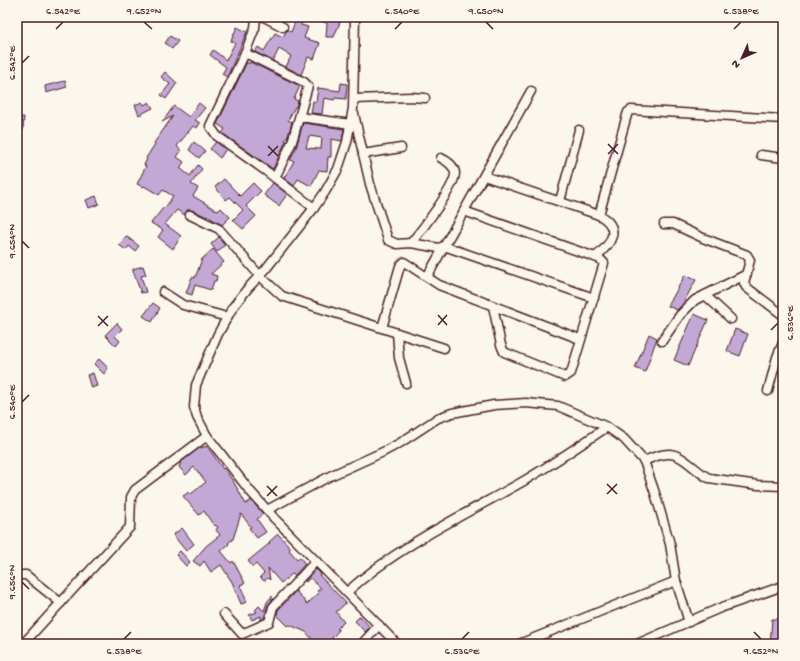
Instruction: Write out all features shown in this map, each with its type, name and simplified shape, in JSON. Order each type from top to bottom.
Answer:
[{"type":"street","points":[[256,17],[255,28],[245,53],[210,126],[217,136],[314,208]]},
{"type":"street","points":[[264,17],[283,27]]},
{"type":"street","points":[[355,17],[354,100],[347,142],[338,169],[326,192],[314,208],[260,276],[233,306],[218,334],[196,385],[194,407],[197,417],[207,436],[250,491],[397,644]]},
{"type":"street","points":[[245,53],[307,84],[308,88],[292,142],[275,178]]},
{"type":"street","points":[[427,277],[531,91]]},
{"type":"street","points":[[354,100],[411,96],[425,98]]},
{"type":"street","points":[[353,108],[362,154],[388,240],[397,244],[411,243],[439,248],[444,246],[594,298]]},
{"type":"street","points":[[598,215],[627,115],[631,110],[783,119]]},
{"type":"street","points":[[300,117],[351,124]]},
{"type":"street","points":[[560,202],[579,130]]},
{"type":"street","points":[[362,154],[401,148]]},
{"type":"street","points":[[761,155],[783,158]]},
{"type":"street","points":[[411,243],[431,218],[454,178],[454,169],[450,164],[441,158]]},
{"type":"street","points":[[484,176],[606,219],[611,225],[613,231],[612,239],[595,257]]},
{"type":"street","points":[[464,211],[595,257],[602,261],[604,266],[580,339],[571,373],[565,377],[504,352],[501,345],[494,306]]},
{"type":"street","points":[[190,215],[219,229],[260,276],[278,293],[287,298],[444,348]]},
{"type":"street","points":[[664,224],[674,224],[703,238],[747,255],[750,260],[744,283],[748,290],[783,315]]},
{"type":"street","points":[[382,328],[402,263],[406,263],[439,285],[580,339]]},
{"type":"street","points":[[662,341],[685,310],[695,300],[747,274]]},
{"type":"street","points":[[163,292],[183,305],[227,317]]},
{"type":"street","points":[[705,295],[731,319]]},
{"type":"street","points":[[397,333],[400,358],[406,383]]},
{"type":"street","points":[[768,391],[783,343]]},
{"type":"street","points":[[267,510],[330,476],[400,443],[438,418],[452,413],[494,405],[526,403],[558,406],[607,427],[624,439],[644,461],[670,544],[676,581],[689,622]]},
{"type":"street","points":[[346,592],[401,550],[524,481],[607,427]]},
{"type":"street","points":[[23,644],[130,527],[131,497],[135,490],[207,436]]},
{"type":"street","points":[[644,461],[666,454],[672,454],[678,456],[704,476],[709,478],[758,485],[783,486]]},
{"type":"street","points":[[224,614],[242,634],[269,622],[273,607],[316,561]]},
{"type":"street","points":[[17,566],[20,576],[26,575],[61,602]]},
{"type":"street","points":[[519,644],[676,581]]},
{"type":"street","points":[[637,644],[720,608],[783,586]]},
{"type":"street","points":[[362,644],[379,625]]},
{"type":"building","points":[[297,17],[303,17],[301,25],[308,27],[304,38],[320,43],[314,59],[308,57],[301,75],[286,67],[291,56],[279,49],[273,61],[255,52],[258,47],[264,51],[275,33],[283,37],[287,30],[291,32]]},
{"type":"building","points":[[313,17],[342,17],[334,37],[326,37],[327,23],[313,19]]},
{"type":"building","points":[[237,27],[247,32],[227,77],[222,74],[226,67],[210,55],[213,50],[226,60],[235,43],[231,41]]},
{"type":"building","points":[[170,36],[178,41],[172,49],[165,43]]},
{"type":"building","points":[[247,62],[249,64],[250,62],[300,86],[294,99],[298,101],[296,107],[288,120],[292,122],[288,136],[273,169],[222,133],[225,129],[217,124]]},
{"type":"building","points":[[165,72],[177,83],[166,99],[161,95],[170,84],[161,77]]},
{"type":"building","points":[[65,81],[67,87],[46,93],[45,86]]},
{"type":"building","points":[[341,83],[347,84],[346,99],[335,98],[334,100],[324,98],[322,114],[311,113],[313,101],[316,102],[318,88],[340,91]]},
{"type":"building","points":[[142,102],[144,105],[149,102],[153,108],[139,115],[135,105]]},
{"type":"building","points":[[199,103],[205,108],[195,120],[200,123],[197,128],[193,126],[177,146],[181,151],[177,157],[184,162],[180,168],[190,176],[198,165],[202,169],[191,184],[198,188],[193,196],[218,211],[221,208],[230,217],[222,225],[208,216],[207,217],[192,210],[187,210],[185,215],[177,210],[165,224],[181,236],[173,249],[158,237],[163,230],[151,223],[164,207],[165,208],[173,196],[163,190],[159,195],[144,186],[143,187],[137,184],[146,166],[144,165],[147,159],[146,158],[155,144],[154,143],[173,116],[162,122],[174,106],[189,117]]},
{"type":"building","points":[[17,117],[24,117],[23,130],[17,130]]},
{"type":"building","points":[[303,123],[344,129],[342,141],[331,139],[331,157],[328,157],[327,171],[319,170],[311,186],[298,179],[294,186],[284,178],[294,161],[290,160],[296,148]],"holes":[[[309,136],[322,138],[321,149],[306,148]]]},
{"type":"building","points":[[194,142],[205,151],[199,158],[189,150]]},
{"type":"building","points":[[216,142],[226,149],[220,158],[210,149]]},
{"type":"building","points":[[224,179],[240,196],[253,183],[261,191],[246,206],[256,216],[243,229],[233,220],[243,210],[230,197],[226,200],[215,187]]},
{"type":"building","points":[[273,183],[287,194],[279,206],[264,195]]},
{"type":"building","points":[[96,196],[99,204],[89,208],[86,200]]},
{"type":"building","points":[[126,236],[139,246],[135,251],[129,246],[126,250],[119,245]]},
{"type":"building","points":[[219,237],[225,245],[217,252],[211,244]]},
{"type":"building","points":[[213,249],[224,262],[211,274],[217,276],[211,290],[195,285],[192,295],[186,293],[192,277],[195,278],[202,259]]},
{"type":"building","points":[[143,266],[146,275],[141,276],[146,292],[141,293],[133,269]]},
{"type":"building","points":[[685,275],[696,280],[682,305],[677,310],[668,306]]},
{"type":"building","points":[[153,303],[160,308],[152,322],[143,316]]},
{"type":"building","points":[[694,314],[708,320],[688,366],[674,360]]},
{"type":"building","points":[[117,323],[122,329],[115,336],[120,341],[116,346],[105,335]]},
{"type":"building","points":[[735,329],[748,334],[740,356],[727,351]]},
{"type":"building","points":[[649,334],[657,338],[645,372],[635,368]]},
{"type":"building","points":[[99,359],[108,368],[104,374],[94,364]]},
{"type":"building","points":[[93,373],[97,386],[91,388],[87,375]]},
{"type":"building","points":[[207,446],[233,481],[246,504],[251,500],[263,514],[257,519],[266,532],[257,538],[241,514],[233,539],[221,551],[231,563],[233,561],[245,583],[240,585],[247,602],[241,604],[232,582],[221,565],[211,572],[204,561],[200,566],[193,561],[206,546],[220,535],[216,530],[218,527],[215,525],[214,526],[204,511],[199,515],[183,496],[189,492],[191,494],[206,482],[194,467],[186,475],[179,467],[181,462],[198,449]]},
{"type":"building","points":[[182,528],[194,544],[186,551],[173,535]]},
{"type":"building","points":[[278,534],[291,548],[289,550],[297,559],[300,557],[305,564],[295,575],[292,574],[281,583],[268,568],[270,580],[268,578],[264,581],[260,577],[264,573],[256,564],[253,567],[248,561],[270,543],[269,542]]},
{"type":"building","points":[[180,551],[190,562],[186,566],[176,555]]},
{"type":"building","points":[[316,569],[321,574],[319,575],[346,603],[336,612],[344,622],[337,629],[339,630],[332,638],[337,644],[308,644],[313,640],[306,632],[290,625],[288,626],[277,615],[278,610],[296,591],[307,604],[319,593],[317,591],[321,588],[310,578],[306,582],[305,581]]},
{"type":"building","points":[[272,596],[272,600],[268,605],[264,618],[261,620],[261,616],[252,620],[249,615],[257,612],[255,610],[259,606],[264,611],[267,602]]},
{"type":"building","points":[[360,616],[370,627],[365,632],[355,621]]},
{"type":"building","points":[[772,619],[780,619],[778,644],[770,644]]}]
